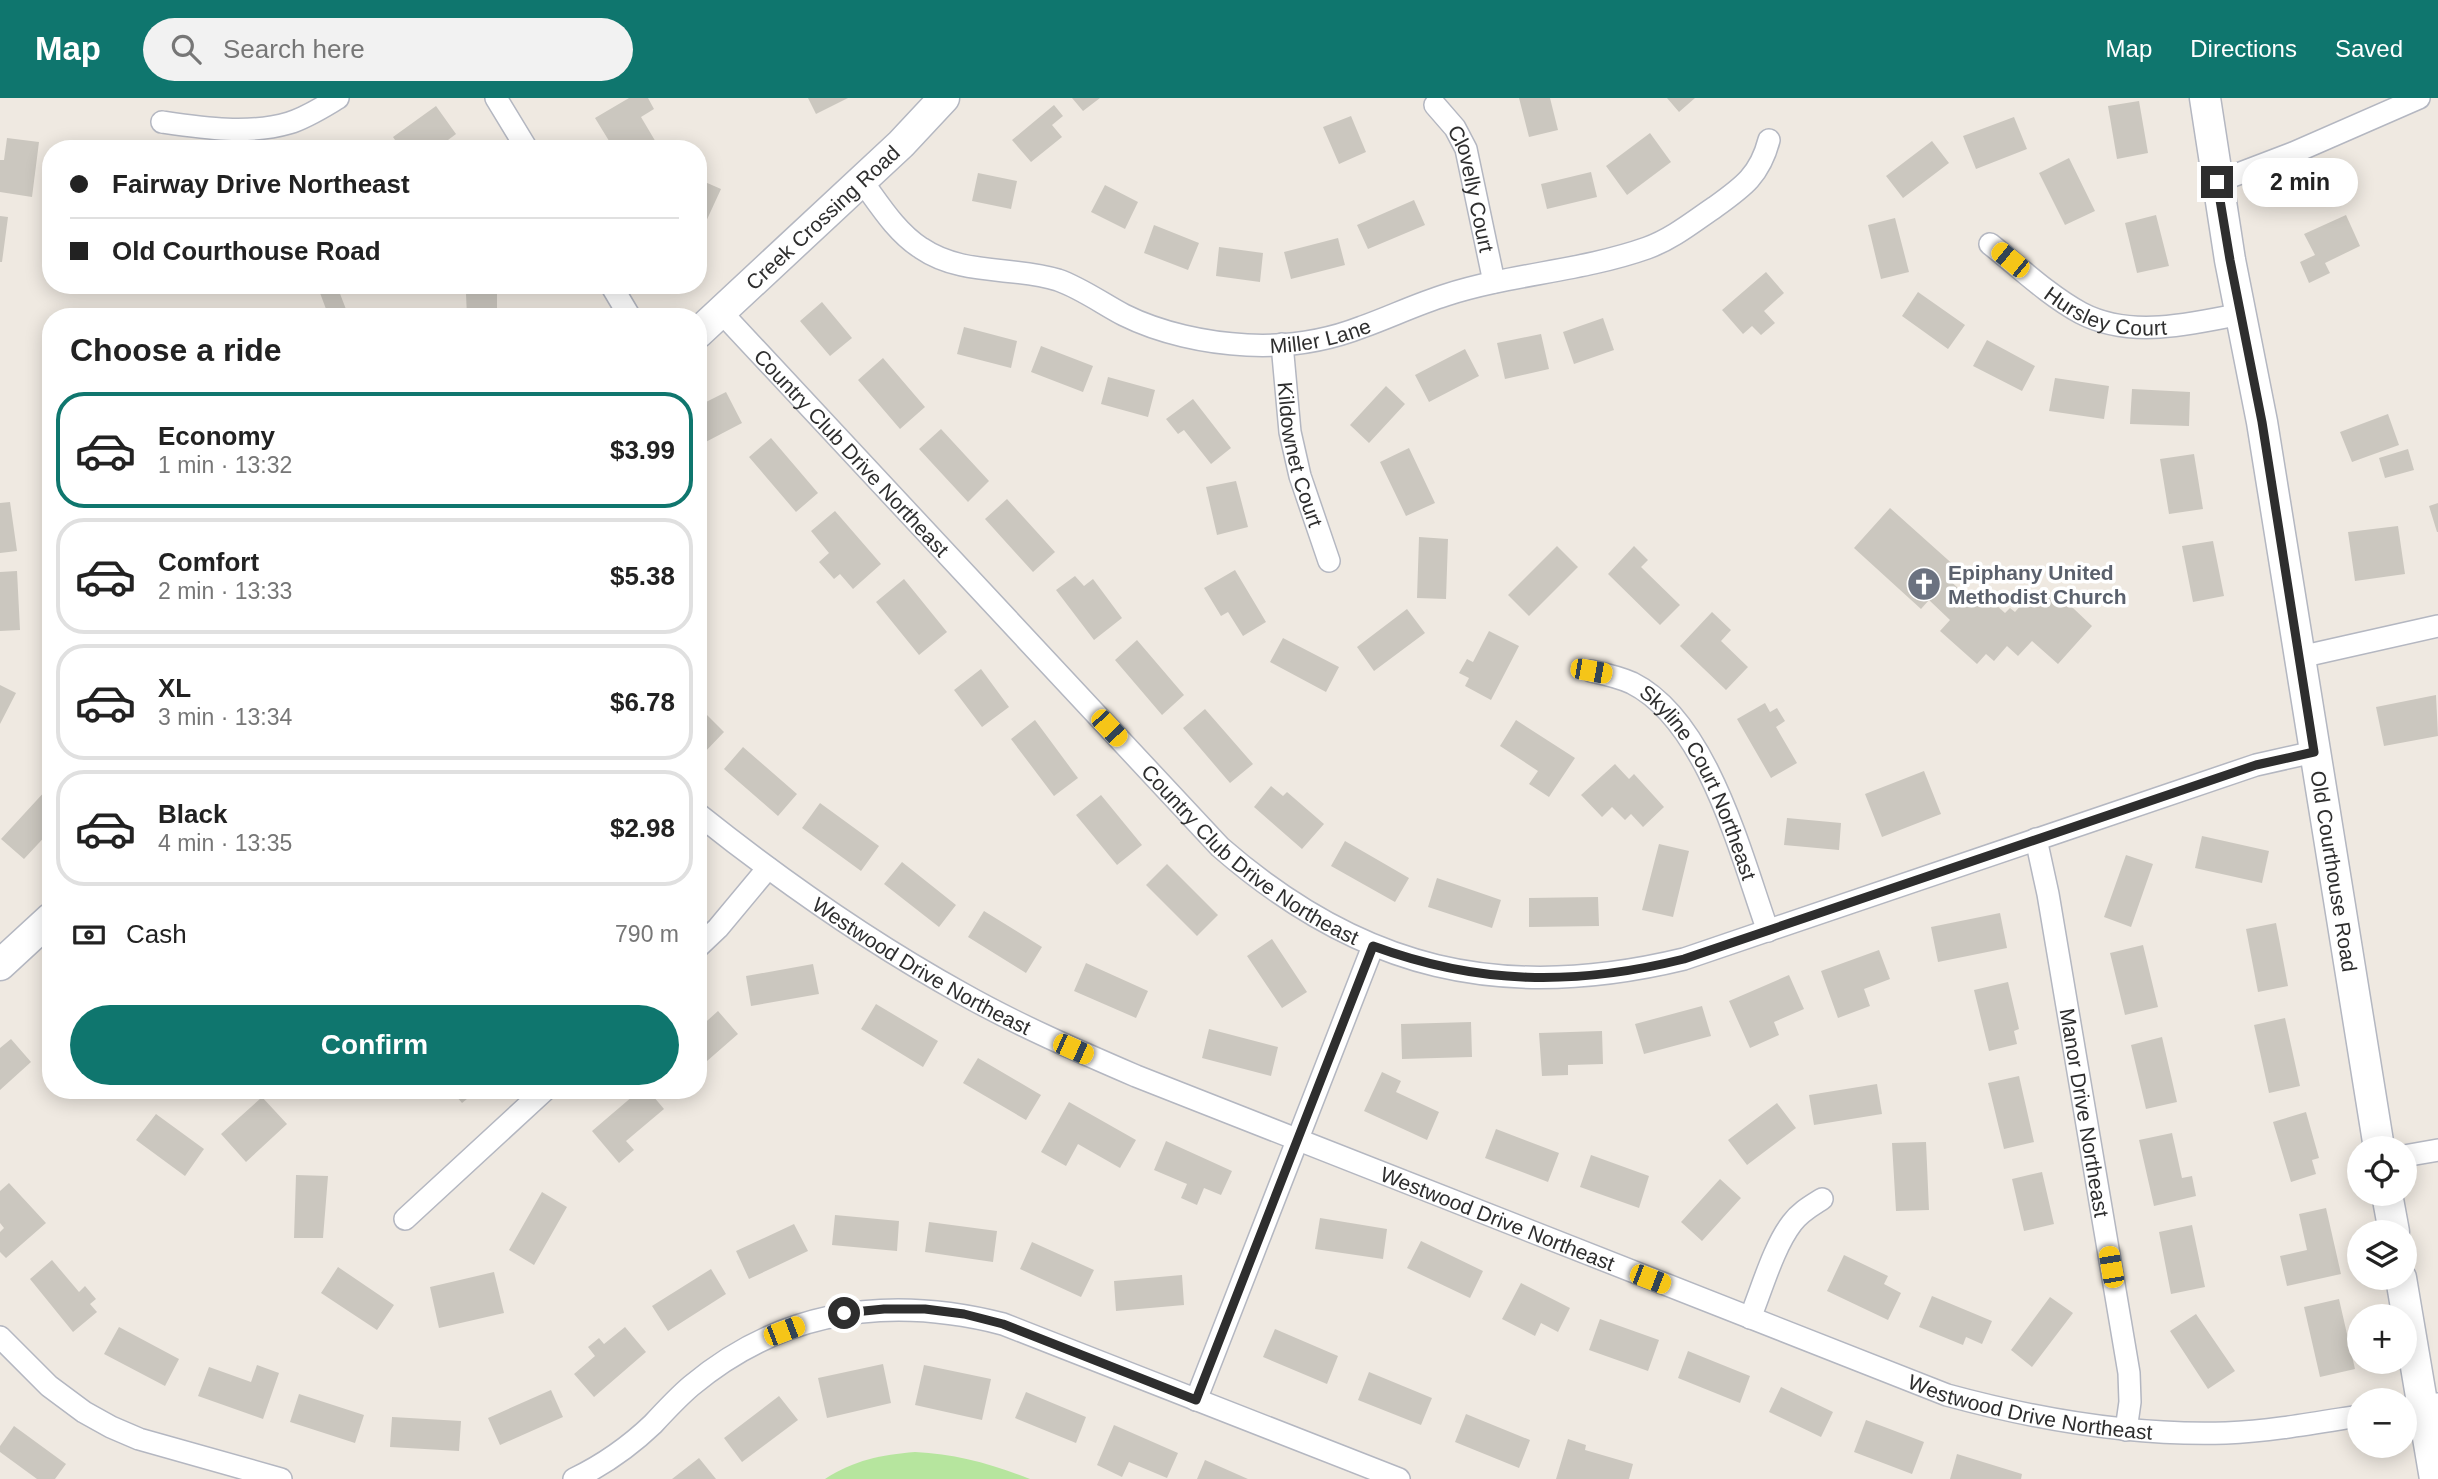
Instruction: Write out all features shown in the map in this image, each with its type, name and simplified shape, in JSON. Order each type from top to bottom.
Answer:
[{"type":"street","points":[[162,122],[236,130],[267,128],[290,123],[338,98]]},
{"type":"street","points":[[496,98],[522,140]]},
{"type":"street","name":"Creek Crossing Road","points":[[707,325],[901,144],[944,98]]},
{"type":"street","name":"Old Courthouse Road","points":[[2204,98],[2262,422],[2377,1136]]},
{"type":"street","points":[[2217,182],[2312,145],[2419,98]]},
{"type":"street","name":"Clovelly Court","points":[[1435,105],[1455,128],[1466,149],[1494,282]]},
{"type":"street","name":"Miller Lane","points":[[862,181],[902,233],[920,248],[942,259],[975,268],[1035,274],[1062,282],[1127,317],[1164,330],[1196,338],[1246,345],[1282,344],[1321,339],[1358,329],[1445,295],[1494,282],[1620,257],[1649,247],[1677,234],[1744,187],[1757,171],[1769,140]]},
{"type":"street","name":"Hursley Court","points":[[1990,244],[2049,292],[2081,313],[2104,322],[2129,327],[2163,327],[2241,314]]},
{"type":"street","name":"Country Club Drive Northeast","points":[[721,312],[1220,847],[1254,877],[1337,930],[1373,946],[1444,968],[1490,976],[1570,978],[1638,970],[1684,959],[2256,765],[2314,752]]},
{"type":"street","name":"Kildownet Court","points":[[1282,344],[1290,432],[1300,476],[1328,561]]},
{"type":"street","points":[[2300,657],[2438,626]]},
{"type":"street","name":"Skyline Court Northeast","points":[[1591,671],[1633,684],[1653,697],[1697,750],[1714,783],[1768,931]]},
{"type":"street","name":"Westwood Drive Northeast","points":[[707,821],[768,868],[882,947],[965,995],[1053,1040],[1298,1141],[1947,1395],[2008,1412],[2126,1430],[2168,1433],[2228,1433],[2347,1418]]},
{"type":"street","name":"Manor Drive Northeast","points":[[2036,839],[2048,894],[2129,1373],[2130,1402],[2126,1430]]},
{"type":"street","points":[[707,938],[768,868]]},
{"type":"street","points":[[0,965],[42,926]]},
{"type":"street","points":[[1196,1400],[1373,946]]},
{"type":"street","points":[[405,1219],[535,1099]]},
{"type":"street","points":[[2417,1154],[2438,1150]]},
{"type":"street","points":[[1750,1318],[1792,1223],[1806,1209],[1822,1199]]},
{"type":"street","points":[[2403,1290],[2435,1479]]},
{"type":"street","points":[[574,1479],[621,1451],[691,1386],[727,1359],[802,1324],[844,1313],[884,1309],[925,1309],[964,1314],[1003,1324],[1399,1479]]},
{"type":"street","points":[[0,1338],[49,1386],[84,1412],[111,1427],[139,1439],[281,1479]]},
{"type":"green space","points":[[915,1452],[974,1461],[1030,1479],[825,1479],[868,1459]]},
{"type":"building","points":[[629,98],[648,98],[654,109],[641,117],[655,140],[608,140],[595,118]]},
{"type":"building","points":[[808,98],[848,98],[816,114]]},
{"type":"building","points":[[1072,98],[1100,98],[1083,111]]},
{"type":"building","points":[[1519,98],[1550,98],[1558,130],[1529,137]]},
{"type":"building","points":[[1667,98],[1695,98],[1679,112]]},
{"type":"building","points":[[2139,101],[2148,153],[2117,159],[2108,106]]},
{"type":"building","points":[[1054,105],[1063,116],[1052,125],[1062,137],[1031,162],[1012,140]]},
{"type":"building","points":[[436,106],[456,134],[448,140],[395,140],[393,137]]},
{"type":"building","points":[[1351,116],[1366,152],[1339,164],[1323,127]]},
{"type":"building","points":[[2014,117],[2027,149],[1976,169],[1963,136]]},
{"type":"building","points":[[1650,133],[1671,162],[1627,195],[1606,166]]},
{"type":"building","points":[[7,138],[39,142],[32,197],[0,192],[0,160],[4,160]]},
{"type":"building","points":[[1932,141],[1949,163],[1903,198],[1886,176]]},
{"type":"building","points":[[2069,158],[2095,211],[2065,225],[2039,173]]},
{"type":"building","points":[[1591,172],[1597,197],[1547,209],[1541,184]]},
{"type":"building","points":[[978,173],[1017,181],[1011,209],[972,201]]},
{"type":"building","points":[[707,183],[721,189],[707,219]]},
{"type":"building","points":[[1105,185],[1138,202],[1125,229],[1091,212]]},
{"type":"building","points":[[1414,200],[1425,225],[1368,249],[1357,225]]},
{"type":"building","points":[[2156,215],[2169,266],[2137,273],[2125,223]]},
{"type":"building","points":[[2346,215],[2360,246],[2325,263],[2330,273],[2309,283],[2300,262],[2315,255],[2304,234]]},
{"type":"building","points":[[0,216],[8,217],[2,262],[0,262]]},
{"type":"building","points":[[1895,218],[1909,272],[1881,279],[1868,225]]},
{"type":"building","points":[[1154,225],[1199,243],[1188,270],[1144,253]]},
{"type":"building","points":[[1338,238],[1345,265],[1291,279],[1284,252]]},
{"type":"building","points":[[1219,247],[1263,253],[1260,282],[1216,276]]},
{"type":"building","points":[[1766,272],[1784,293],[1764,311],[1775,323],[1761,335],[1752,326],[1743,334],[1722,310]]},
{"type":"building","points":[[1918,292],[1965,325],[1948,349],[1902,316]]},
{"type":"building","points":[[320,294],[340,294],[346,308],[326,308]]},
{"type":"building","points":[[466,294],[497,294],[497,308],[467,308]]},
{"type":"building","points":[[822,302],[852,338],[830,356],[800,321]]},
{"type":"building","points":[[1603,318],[1614,350],[1574,364],[1563,332]]},
{"type":"building","points":[[964,327],[1017,341],[1011,368],[957,354]]},
{"type":"building","points":[[1541,334],[1549,369],[1505,379],[1497,343]]},
{"type":"building","points":[[1987,340],[2035,366],[2022,391],[1973,366]]},
{"type":"building","points":[[1041,346],[1093,366],[1083,392],[1031,372]]},
{"type":"building","points":[[1465,349],[1479,376],[1429,402],[1415,375]]},
{"type":"building","points":[[883,358],[925,407],[900,429],[858,380]]},
{"type":"building","points":[[1108,377],[1155,390],[1148,417],[1101,404]]},
{"type":"building","points":[[2055,378],[2109,386],[2104,419],[2049,411]]},
{"type":"building","points":[[1386,386],[1405,404],[1369,443],[1350,425]]},
{"type":"building","points":[[2132,389],[2190,392],[2189,426],[2130,424]]},
{"type":"building","points":[[726,392],[742,423],[707,441],[707,402]]},
{"type":"building","points":[[1193,399],[1231,448],[1211,464],[1184,430],[1178,434],[1166,419]]},
{"type":"building","points":[[2388,414],[2399,445],[2352,462],[2340,432]]},
{"type":"building","points":[[941,429],[989,481],[968,502],[919,449]]},
{"type":"building","points":[[771,438],[818,493],[796,512],[749,457]]},
{"type":"building","points":[[1409,448],[1435,503],[1406,516],[1380,462]]},
{"type":"building","points":[[2408,449],[2414,470],[2385,478],[2379,458]]},
{"type":"building","points":[[2194,454],[2203,509],[2169,514],[2160,459]]},
{"type":"building","points":[[1236,481],[1248,527],[1217,535],[1206,487]]},
{"type":"building","points":[[1007,499],[1055,552],[1033,572],[985,519]]},
{"type":"building","points":[[10,502],[17,551],[0,553],[0,503]]},
{"type":"building","points":[[2438,503],[2438,532],[2437,532],[2429,506]]},
{"type":"building","name":"Epiphany United Methodist Church","points":[[1890,508],[1957,568],[1947,578],[1969,598],[1973,595],[1982,603],[1987,597],[2005,613],[2010,608],[2015,612],[2028,597],[2039,607],[2054,590],[2092,626],[2058,664],[2032,641],[2018,656],[2007,646],[1994,661],[1986,654],[1977,664],[1940,631],[1950,620],[1929,600],[1921,609],[1854,548]]},
{"type":"building","points":[[835,511],[881,564],[853,589],[840,574],[834,579],[819,562],[829,553],[811,531]]},
{"type":"building","points":[[2398,526],[2405,574],[2355,581],[2348,532]]},
{"type":"building","points":[[1419,537],[1448,539],[1446,599],[1417,598]]},
{"type":"building","points":[[2213,541],[2224,596],[2193,602],[2182,546]]},
{"type":"building","points":[[1557,546],[1578,567],[1529,616],[1508,595]]},
{"type":"building","points":[[1634,546],[1648,560],[1641,567],[1680,605],[1660,625],[1608,574]]},
{"type":"building","points":[[1235,570],[1266,622],[1243,636],[1228,612],[1221,616],[1204,588]]},
{"type":"building","points":[[17,571],[20,630],[0,631],[0,572]]},
{"type":"building","points":[[1075,576],[1084,586],[1093,579],[1122,618],[1094,640],[1056,590]]},
{"type":"building","points":[[904,579],[947,632],[919,655],[876,602]]},
{"type":"building","points":[[1407,609],[1425,633],[1374,671],[1357,647]]},
{"type":"building","points":[[1712,612],[1731,630],[1721,641],[1748,667],[1726,690],[1680,646]]},
{"type":"building","points":[[1489,631],[1519,646],[1491,700],[1465,686],[1469,678],[1459,673],[1467,659],[1473,662]]},
{"type":"building","points":[[1283,638],[1339,667],[1326,692],[1270,662]]},
{"type":"building","points":[[1137,640],[1184,695],[1162,715],[1115,660]]},
{"type":"building","points":[[981,669],[1009,707],[982,727],[954,690]]},
{"type":"building","points":[[0,685],[16,693],[0,724]]},
{"type":"building","points":[[2436,695],[2438,736],[2384,746],[2376,707]]},
{"type":"building","points":[[1765,703],[1770,712],[1777,708],[1785,721],[1776,727],[1797,763],[1771,778],[1737,719]]},
{"type":"building","points":[[1205,709],[1253,764],[1230,783],[1183,728]]},
{"type":"building","points":[[707,715],[724,732],[707,750]]},
{"type":"building","points":[[1035,720],[1078,778],[1054,796],[1011,739]]},
{"type":"building","points":[[1516,720],[1575,758],[1549,797],[1529,784],[1538,771],[1500,746]]},
{"type":"building","points":[[743,747],[797,794],[778,816],[724,769]]},
{"type":"building","points":[[1615,764],[1629,779],[1634,774],[1664,807],[1643,827],[1631,814],[1625,820],[1612,807],[1602,817],[1581,795]]},
{"type":"building","points":[[1924,771],[1941,814],[1882,837],[1865,794]]},
{"type":"building","points":[[1271,786],[1283,796],[1287,792],[1324,824],[1302,849],[1254,807]]},
{"type":"building","points":[[42,794],[42,840],[24,859],[1,839]]},
{"type":"building","points":[[1101,795],[1142,845],[1117,865],[1076,815]]},
{"type":"building","points":[[820,803],[879,846],[861,871],[802,828]]},
{"type":"building","points":[[1787,818],[1841,823],[1839,850],[1784,845]]},
{"type":"building","points":[[2202,836],[2269,851],[2262,883],[2195,868]]},
{"type":"building","points":[[1345,841],[1409,878],[1395,902],[1331,866]]},
{"type":"building","points":[[1659,844],[1689,851],[1673,917],[1642,910]]},
{"type":"building","points":[[2126,855],[2153,864],[2131,927],[2104,917]]},
{"type":"building","points":[[902,862],[956,905],[939,927],[884,884]]},
{"type":"building","points":[[1167,864],[1218,915],[1197,936],[1146,885]]},
{"type":"building","points":[[1437,878],[1501,900],[1492,928],[1428,907]]},
{"type":"building","points":[[1598,897],[1599,926],[1529,927],[1529,898]]},
{"type":"building","points":[[984,911],[1042,947],[1026,973],[968,937]]},
{"type":"building","points":[[2000,913],[2007,948],[1938,962],[1931,927]]},
{"type":"building","points":[[2276,923],[2288,986],[2258,992],[2246,929]]},
{"type":"building","points":[[1272,939],[1307,992],[1282,1008],[1247,956]]},
{"type":"building","points":[[2143,945],[2158,1007],[2125,1015],[2110,953]]},
{"type":"building","points":[[1879,950],[1890,979],[1864,989],[1870,1006],[1838,1018],[1821,971]]},
{"type":"building","points":[[1086,963],[1148,991],[1136,1018],[1074,991]]},
{"type":"building","points":[[813,964],[819,994],[751,1006],[746,976]]},
{"type":"building","points":[[1789,975],[1804,1009],[1774,1022],[1779,1035],[1750,1048],[1729,1001]]},
{"type":"building","points":[[2008,982],[2019,1029],[2014,1031],[2017,1044],[1989,1051],[1974,990]]},
{"type":"building","points":[[876,1004],[938,1041],[923,1067],[861,1029]]},
{"type":"building","points":[[1702,1006],[1711,1036],[1644,1054],[1635,1024]]},
{"type":"building","points":[[718,1011],[738,1034],[707,1061],[707,1021]]},
{"type":"building","points":[[2285,1018],[2300,1086],[2269,1093],[2254,1025]]},
{"type":"building","points":[[1471,1022],[1472,1057],[1402,1059],[1401,1024]]},
{"type":"building","points":[[1209,1029],[1278,1047],[1271,1076],[1202,1058]]},
{"type":"building","points":[[1602,1031],[1603,1064],[1568,1065],[1568,1075],[1542,1076],[1539,1033]]},
{"type":"building","points":[[2162,1037],[2177,1102],[2146,1109],[2131,1045]]},
{"type":"building","points":[[11,1039],[31,1062],[0,1090],[0,1048]]},
{"type":"building","points":[[978,1058],[1041,1095],[1026,1120],[963,1083]]},
{"type":"building","points":[[1382,1072],[1401,1081],[1396,1092],[1439,1112],[1427,1140],[1364,1111]]},
{"type":"building","points":[[2019,1076],[2034,1142],[2004,1149],[1988,1083]]},
{"type":"building","points":[[1877,1084],[1882,1114],[1814,1125],[1809,1095]]},
{"type":"building","points":[[260,1099],[264,1099],[287,1124],[246,1162],[221,1134]]},
{"type":"building","points":[[629,1099],[656,1099],[664,1109],[626,1141],[634,1150],[619,1163],[592,1131]]},
{"type":"building","points":[[1069,1102],[1136,1140],[1120,1168],[1078,1144],[1066,1166],[1041,1152]]},
{"type":"building","points":[[1777,1103],[1796,1128],[1747,1165],[1728,1140]]},
{"type":"building","points":[[2306,1112],[2319,1158],[2312,1160],[2316,1174],[2291,1182],[2273,1122]]},
{"type":"building","points":[[156,1114],[204,1149],[185,1176],[136,1140]]},
{"type":"building","points":[[1496,1129],[1559,1153],[1548,1182],[1485,1158]]},
{"type":"building","points":[[2172,1133],[2182,1178],[2192,1176],[2196,1196],[2154,1206],[2139,1140]]},
{"type":"building","points":[[1166,1141],[1232,1171],[1221,1195],[1204,1188],[1197,1205],[1181,1198],[1187,1184],[1154,1170]]},
{"type":"building","points":[[1926,1142],[1929,1210],[1896,1211],[1892,1143]]},
{"type":"building","points":[[1591,1155],[1649,1176],[1639,1208],[1580,1187]]},
{"type":"building","points":[[2042,1172],[2054,1224],[2024,1231],[2012,1179]]},
{"type":"building","points":[[296,1175],[328,1176],[323,1238],[294,1238]]},
{"type":"building","points":[[1720,1179],[1741,1198],[1702,1241],[1681,1222]]},
{"type":"building","points":[[9,1183],[46,1223],[6,1258],[0,1252],[0,1232],[4,1228],[0,1223],[0,1191]]},
{"type":"building","points":[[542,1192],[567,1207],[534,1265],[509,1250]]},
{"type":"building","points":[[2326,1208],[2341,1274],[2287,1286],[2280,1256],[2307,1250],[2299,1214]]},
{"type":"building","points":[[835,1215],[899,1221],[897,1251],[832,1245]]},
{"type":"building","points":[[1320,1218],[1387,1229],[1383,1259],[1315,1249]]},
{"type":"building","points":[[929,1222],[997,1231],[993,1262],[925,1252]]},
{"type":"building","points":[[794,1224],[808,1251],[749,1279],[736,1251]]},
{"type":"building","points":[[2192,1225],[2205,1287],[2171,1294],[2159,1232]]},
{"type":"building","points":[[1421,1241],[1483,1271],[1470,1298],[1407,1268]]},
{"type":"building","points":[[1032,1242],[1094,1270],[1081,1297],[1020,1269]]},
{"type":"building","points":[[1844,1255],[1888,1276],[1884,1284],[1901,1293],[1888,1320],[1827,1291]]},
{"type":"building","points":[[52,1260],[79,1292],[85,1286],[96,1299],[90,1304],[97,1312],[73,1332],[30,1279]]},
{"type":"building","points":[[338,1267],[394,1305],[377,1330],[321,1293]]},
{"type":"building","points":[[711,1269],[726,1294],[668,1331],[652,1306]]},
{"type":"building","points":[[494,1272],[504,1313],[439,1328],[430,1287]]},
{"type":"building","points":[[1182,1275],[1184,1305],[1116,1311],[1114,1281]]},
{"type":"building","points":[[1521,1283],[1570,1308],[1558,1332],[1541,1323],[1535,1336],[1502,1319]]},
{"type":"building","points":[[1932,1296],[1992,1321],[1982,1344],[1966,1337],[1963,1345],[1919,1327]]},
{"type":"building","points":[[2050,1297],[2073,1313],[2032,1367],[2011,1350]]},
{"type":"building","points":[[2339,1299],[2347,1334],[2347,1371],[2320,1377],[2304,1307]]},
{"type":"building","points":[[2196,1314],[2235,1371],[2208,1389],[2170,1331]]},
{"type":"building","points":[[1600,1319],[1659,1340],[1648,1371],[1589,1350]]},
{"type":"building","points":[[119,1327],[179,1359],[165,1386],[104,1354]]},
{"type":"building","points":[[625,1327],[646,1352],[594,1397],[574,1374],[595,1356],[588,1347],[599,1338],[604,1344]]},
{"type":"building","points":[[1275,1329],[1338,1356],[1327,1384],[1263,1357]]},
{"type":"building","points":[[1688,1351],[1750,1376],[1740,1403],[1678,1378]]},
{"type":"building","points":[[883,1364],[891,1403],[827,1418],[818,1378]]},
{"type":"building","points":[[257,1365],[279,1373],[263,1419],[198,1396],[209,1367],[251,1382]]},
{"type":"building","points":[[924,1365],[991,1379],[982,1420],[915,1405]]},
{"type":"building","points":[[1369,1372],[1432,1398],[1421,1425],[1358,1400]]},
{"type":"building","points":[[1781,1387],[1833,1412],[1821,1437],[1769,1412]]},
{"type":"building","points":[[551,1390],[563,1417],[500,1445],[488,1418]]},
{"type":"building","points":[[1026,1392],[1086,1417],[1076,1443],[1015,1418]]},
{"type":"building","points":[[299,1394],[364,1415],[355,1443],[290,1422]]},
{"type":"building","points":[[779,1396],[798,1420],[742,1462],[724,1438]]},
{"type":"building","points":[[1466,1414],[1530,1440],[1519,1468],[1455,1442]]},
{"type":"building","points":[[392,1417],[461,1421],[459,1451],[390,1447]]},
{"type":"building","points":[[1866,1420],[1924,1442],[1912,1474],[1854,1452]]},
{"type":"building","points":[[1114,1425],[1178,1453],[1167,1478],[1129,1462],[1122,1477],[1097,1465]]},
{"type":"building","points":[[14,1426],[66,1464],[55,1479],[37,1479],[0,1452],[0,1446]]},
{"type":"building","points":[[1568,1439],[1586,1445],[1585,1450],[1633,1464],[1629,1479],[1556,1479]]},
{"type":"building","points":[[1957,1454],[2022,1474],[2021,1479],[1950,1479]]},
{"type":"building","points":[[699,1458],[716,1479],[672,1479]]},
{"type":"building","points":[[1205,1460],[1248,1479],[1197,1479]]},
{"type":"place","name":"Epiphany United Methodist Church","points":[[1924,584]]},
{"type":"route","points":[[844,1313],[925,1309],[964,1314],[1003,1324],[1196,1400],[1348,1016],[1373,946],[1444,968],[1490,976],[1533,979],[1583,977],[1638,970],[1684,959],[2256,765],[2314,752],[2262,422],[2217,182]]}]
